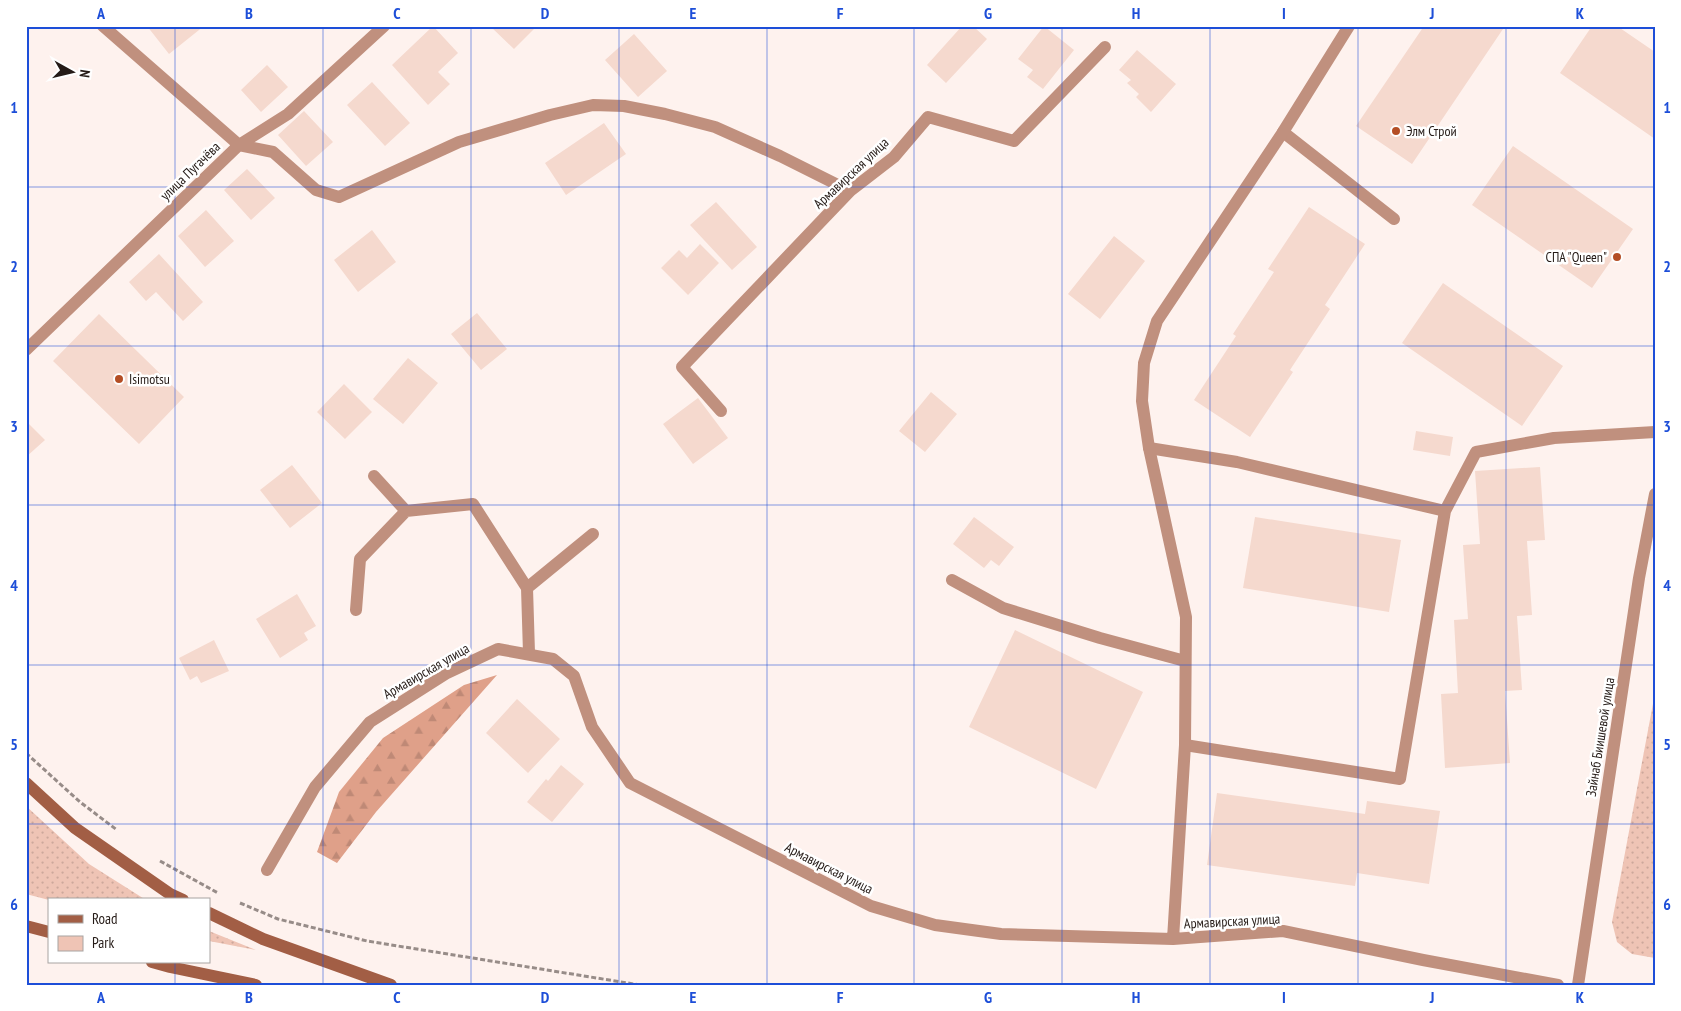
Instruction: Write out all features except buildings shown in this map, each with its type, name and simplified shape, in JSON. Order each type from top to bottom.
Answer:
[{"type":"main road","points":[[26,783],[75,828],[170,894],[179,898]]},
{"type":"main road","points":[[210,914],[263,940],[391,985]]},
{"type":"main road","points":[[26,926],[48,932]]},
{"type":"main road","points":[[159,964],[256,985]]},
{"type":"street","points":[[104,26],[239,145],[273,152],[316,190],[339,197],[459,142],[550,115],[592,105],[624,106],[666,114],[714,127],[780,156],[850,191]]},
{"type":"street","name":"улица Пугачёва","points":[[26,350],[239,145],[288,114],[384,26]]},
{"type":"street","points":[[1173,939],[1185,745],[1186,617],[1149,448],[1142,401],[1144,363],[1157,321],[1283,132],[1349,26]]},
{"type":"street","name":"Армавирская улица","points":[[721,411],[682,367],[850,191],[894,157],[928,117],[1014,141],[1105,47]]},
{"type":"street","points":[[1283,132],[1394,219]]},
{"type":"street","points":[[1185,745],[1400,779],[1444,511],[1476,452],[1554,438],[1655,432]]},
{"type":"street","points":[[1149,448],[1237,462],[1444,511]]},
{"type":"street","points":[[374,476],[406,512]]},
{"type":"street","name":"Зайнаб Биишевой улица","points":[[1578,985],[1639,578],[1655,494]]},
{"type":"street","points":[[356,610],[360,559],[406,512],[473,504],[527,588],[529,653]]},
{"type":"street","points":[[527,588],[594,534]]},
{"type":"street","points":[[952,580],[1003,608],[1100,638],[1185,661]]},
{"type":"street","name":"Армавирская улица","points":[[267,870],[315,787],[370,722],[447,673],[498,649],[529,653],[553,659],[574,676],[592,727],[630,782],[871,906],[935,925],[1001,934],[1173,939],[1283,931],[1558,985]]},
{"type":"path","points":[[26,30],[30,26]]},
{"type":"path","points":[[26,753],[80,802],[118,831]]},
{"type":"path","points":[[157,859],[226,898]]},
{"type":"path","points":[[234,901],[278,919],[367,941],[640,985]]},
{"type":"green space","points":[[497,675],[376,812],[337,863],[317,852],[339,792],[383,738],[464,685]]},
{"type":"green space","points":[[1655,693],[1655,958],[1632,954],[1617,942],[1612,922]]},
{"type":"green space","points":[[26,806],[89,864],[143,898],[48,898],[48,900],[26,894]]},
{"type":"green space","points":[[210,931],[256,950],[210,941]]},
{"type":"place","name":"Элм Строй","points":[[1396,131]]},
{"type":"place","name":"СПА \"Queen\"","points":[[1617,257]]},
{"type":"place","name":"Isimotsu","points":[[119,379]]}]
